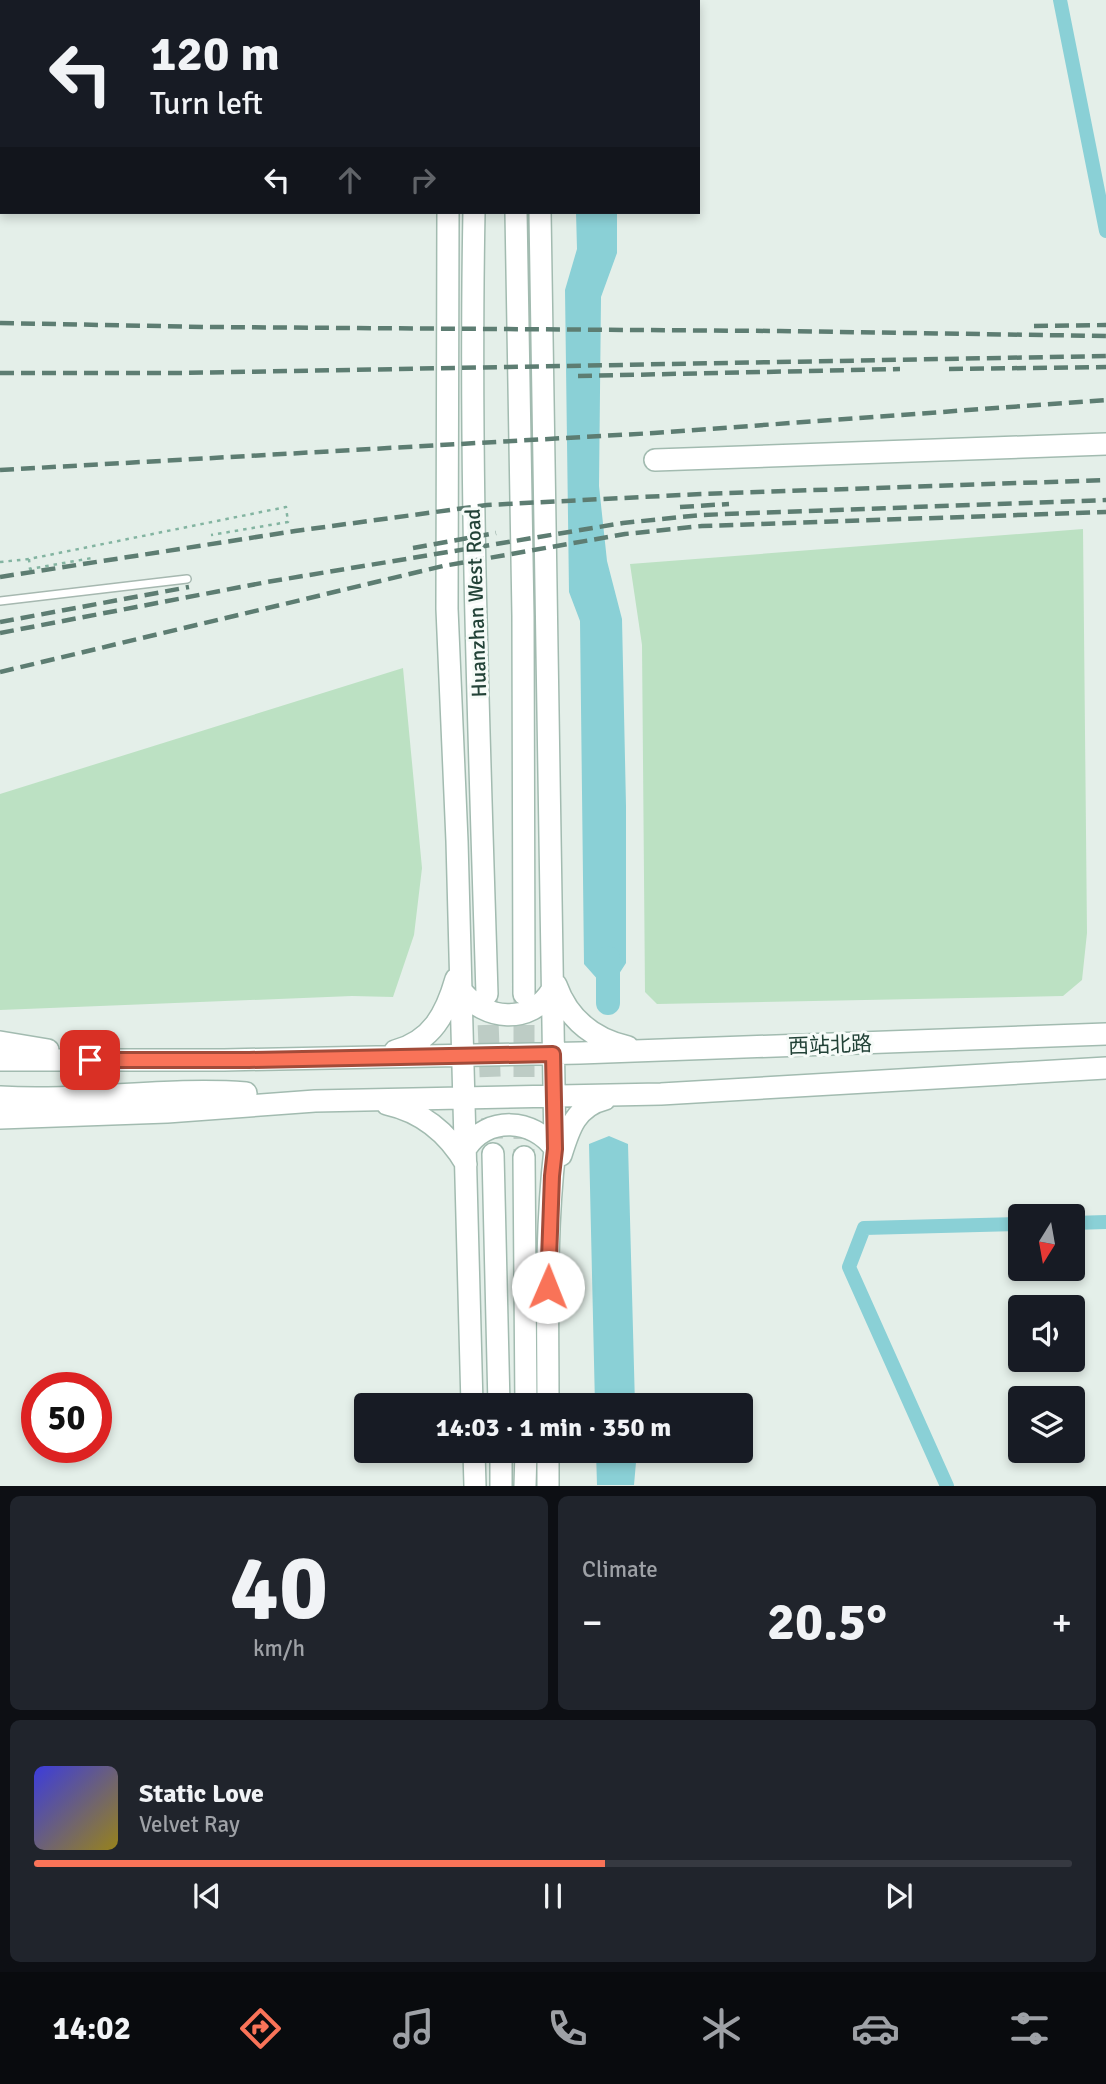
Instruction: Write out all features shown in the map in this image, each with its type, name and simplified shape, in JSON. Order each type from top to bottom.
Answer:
[{"type":"main road","points":[[448,214],[447,609],[461,964],[472,1393]]},
{"type":"main road","name":"Huanzhan West Road","points":[[474,214],[472,346],[475,612],[487,994]]},
{"type":"main road","points":[[516,214],[523,616],[524,994]]},
{"type":"main road","points":[[540,214],[555,1149],[552,1176],[548,1393]]},
{"type":"main road","points":[[656,460],[1106,444]]},
{"type":"main road","points":[[373,1057],[402,1049],[430,1033],[446,1009],[461,964]]},
{"type":"main road","points":[[461,990],[476,1006],[498,1014],[531,1009],[547,998],[552,981]]},
{"type":"main road","points":[[552,981],[570,1013],[589,1032],[619,1045],[650,1052]]},
{"type":"main road","name":"西站北路","points":[[112,1060],[650,1052],[1106,1034]]},
{"type":"main road","points":[[0,1042],[112,1060]]},
{"type":"main road","points":[[0,1060],[112,1060]]},
{"type":"main road","name":"西站北路","points":[[1,1113],[73,1097],[229,1092],[315,1101],[636,1095],[1106,1068]]},
{"type":"main road","points":[[552,1176],[572,1123],[584,1108],[602,1100],[636,1095]]},
{"type":"main road","points":[[364,1099],[392,1105],[421,1117],[466,1156]]},
{"type":"main road","points":[[466,1156],[481,1132],[509,1125],[534,1129],[555,1149]]},
{"type":"main road","points":[[493,1154],[499,1393]]},
{"type":"main road","points":[[524,1157],[526,1393]]},
{"type":"main road","points":[[474,1463],[475,1486]]},
{"type":"main road","points":[[501,1463],[502,1486]]},
{"type":"main road","points":[[525,1486],[526,1463]]},
{"type":"main road","points":[[548,1463],[548,1486]]},
{"type":"lane","points":[[0,601],[187,579]]},
{"type":"path","points":[[0,562],[29,559],[286,507],[288,522],[211,534]]},
{"type":"path","points":[[29,559],[30,569],[92,558]]},
{"type":"green space","points":[[1083,529],[1087,933],[1082,980],[1063,996],[657,1004],[645,992],[642,645],[630,564]]},
{"type":"green space","points":[[403,668],[422,868],[414,935],[393,997],[352,996],[0,1010],[0,794]]},
{"type":"water","points":[[576,214],[617,214],[617,253],[601,297],[599,486],[607,561],[622,619],[626,963],[608,991],[584,964],[580,621],[569,592],[565,290],[577,249]]},
{"type":"water","points":[[609,1136],[628,1144],[635,1393],[595,1393],[589,1144]]},
{"type":"water","points":[[596,1463],[636,1463],[634,1485],[597,1485]]},
{"type":"waterway","points":[[1060,0],[1106,231]]},
{"type":"waterway","points":[[608,958],[608,1003]]},
{"type":"waterway","points":[[1085,1223],[1106,1222]]},
{"type":"waterway","points":[[947,1486],[849,1267],[864,1228],[1008,1224]]},
{"type":"tunnel","points":[[487,994],[493,1154]]},
{"type":"tunnel","points":[[524,994],[524,1157]]},
{"type":"railway","points":[[0,323],[1106,336]]},
{"type":"railway","points":[[1034,326],[1106,325]]},
{"type":"railway","points":[[0,373],[182,373],[1106,356]]},
{"type":"railway","points":[[949,369],[1106,367]]},
{"type":"railway","points":[[578,376],[900,369]]},
{"type":"railway","points":[[0,470],[654,433],[1106,400]]},
{"type":"railway","points":[[0,577],[295,531],[487,505],[701,494],[1106,480]]},
{"type":"railway","points":[[0,633],[267,582],[623,523],[701,515],[1106,500]]},
{"type":"railway","points":[[680,507],[729,504]]},
{"type":"railway","points":[[0,672],[443,566],[625,534],[702,526],[1106,512]]},
{"type":"railway","points":[[413,548],[496,533]]},
{"type":"railway","points":[[0,622],[189,587]]},
{"type":"route","points":[[90,1060],[553,1054],[555,1149],[548,1287]]}]
